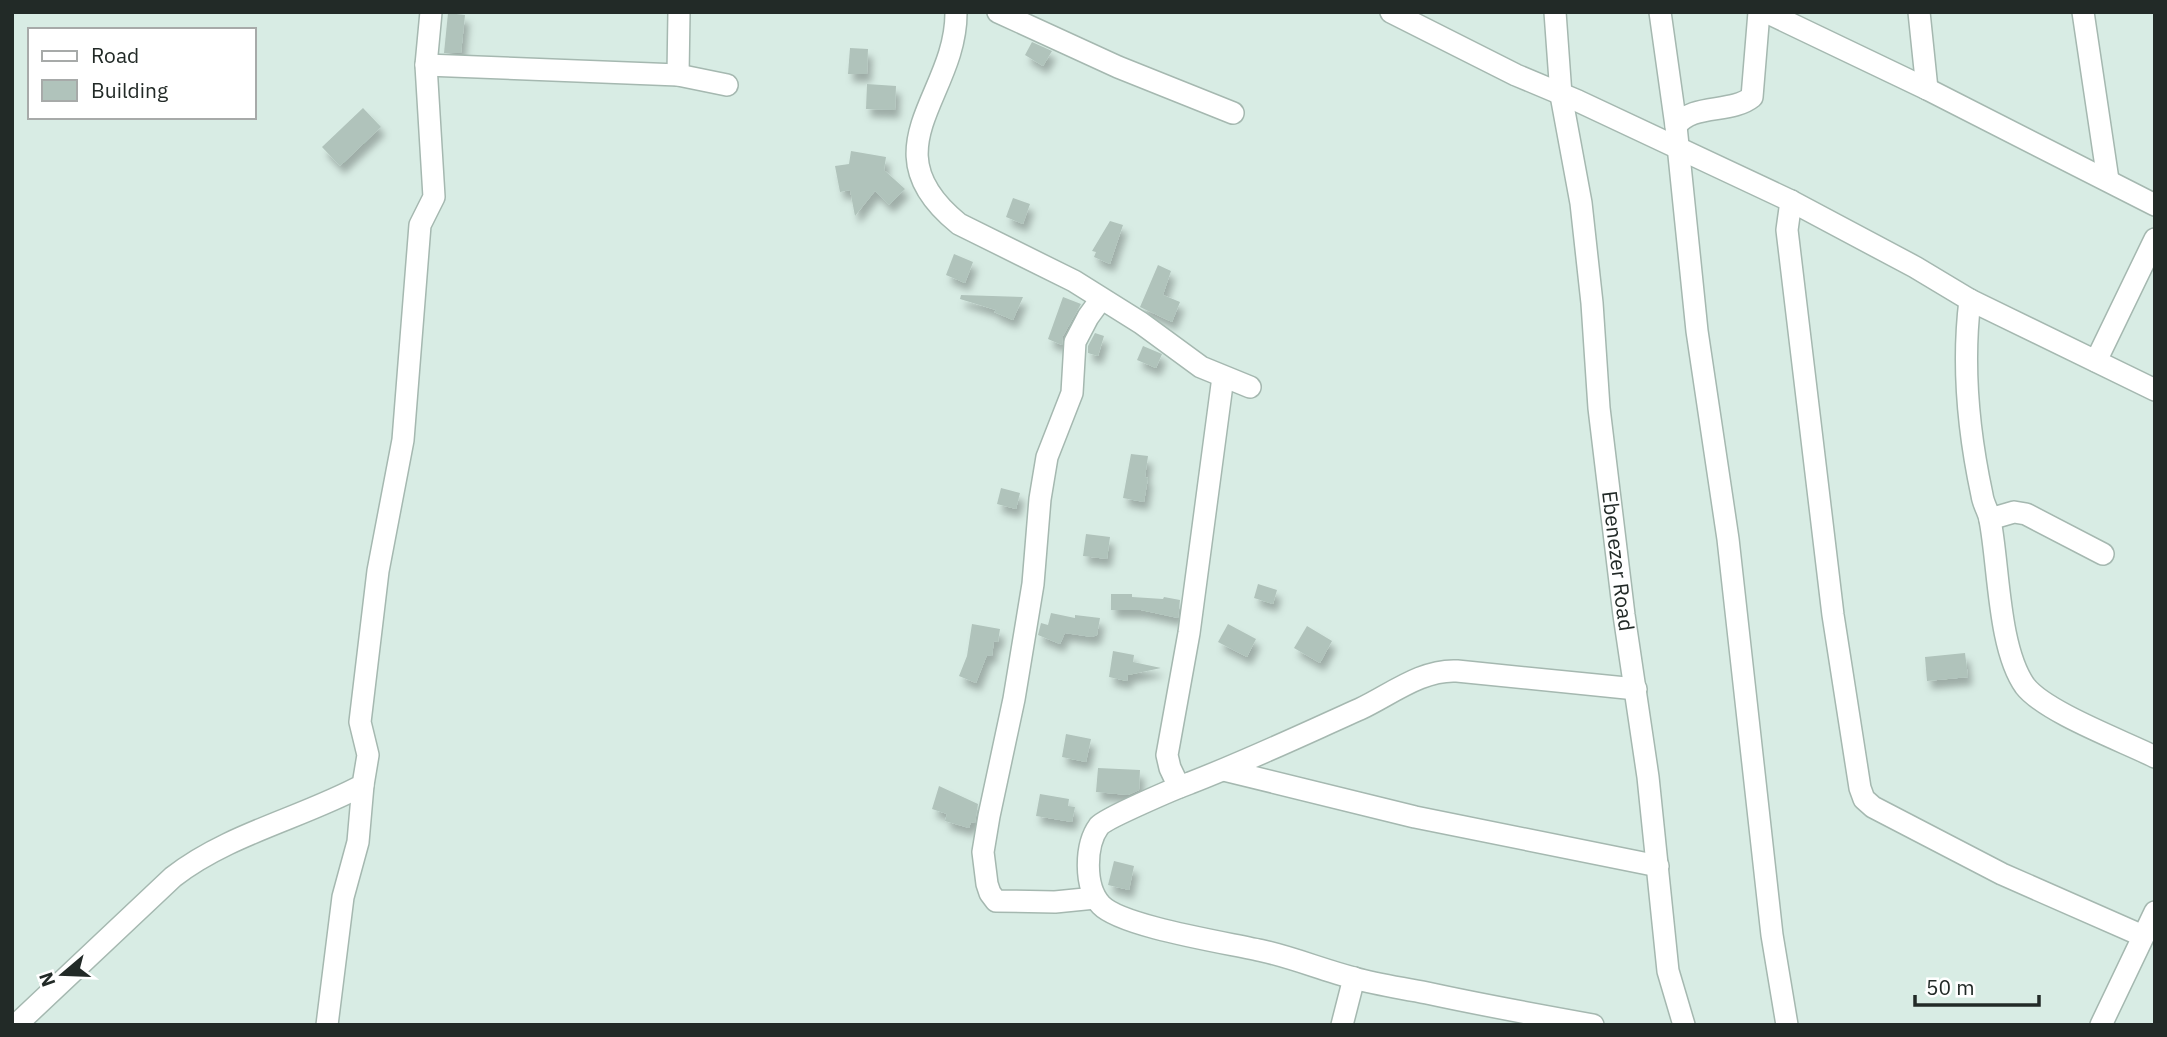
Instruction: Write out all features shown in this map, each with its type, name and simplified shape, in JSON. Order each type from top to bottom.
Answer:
[{"type":"street","points":[[327,1025],[343,897],[358,842],[368,755],[360,722],[378,571],[402,440],[420,225],[434,197],[426,65],[431,12]]},
{"type":"street","points":[[678,75],[679,12]]},
{"type":"street","points":[[956,12],[953,46],[924,114],[920,131],[920,176],[933,197],[946,213],[960,224],[1074,281],[1141,323],[1201,367],[1250,387]]},
{"type":"street","points":[[998,12],[1118,67],[1233,113]]},
{"type":"street","points":[[1391,12],[1516,75],[1578,101],[1791,201],[1915,267],[1970,300],[2155,390]]},
{"type":"street","name":"Ebenezer Road","points":[[1555,12],[1561,95],[1581,203],[1601,421],[1658,866],[1668,971],[1684,1025]]},
{"type":"street","points":[[1660,12],[1676,126],[1697,331],[1728,539],[1772,935],[1787,1025]]},
{"type":"street","points":[[1676,126],[1689,116],[1739,105],[1752,97],[1759,12]]},
{"type":"street","points":[[1766,12],[1927,89],[2155,205]]},
{"type":"street","points":[[1919,12],[1927,89]]},
{"type":"street","points":[[2083,12],[2108,180]]},
{"type":"street","points":[[426,65],[678,75],[727,85]]},
{"type":"street","points":[[1791,201],[1787,230],[1833,615],[1860,788],[1864,799],[1873,807],[2002,874],[2143,936]]},
{"type":"street","points":[[2096,362],[2155,239]]},
{"type":"street","points":[[1095,898],[1055,902],[996,901],[989,893],[984,852],[1033,584],[1040,499],[1047,457],[1072,393],[1075,342],[1101,299]]},
{"type":"street","points":[[1970,300],[1966,337],[1967,400],[1982,498],[1990,519],[2004,623],[2017,670],[2025,686],[2057,711],[2154,754]]},
{"type":"street","points":[[1179,787],[1167,755],[1189,633],[1223,377]]},
{"type":"street","points":[[1990,519],[2014,512],[2026,514],[2103,554]]},
{"type":"street","points":[[1593,1025],[1354,978],[1262,950],[1221,943],[1129,920],[1107,911],[1095,898],[1090,887],[1088,866],[1092,840],[1099,827],[1179,787],[1363,707],[1435,672],[1457,671],[1636,689]]},
{"type":"street","points":[[1224,769],[1415,817],[1658,866]]},
{"type":"street","points":[[16,1025],[195,859],[314,809],[363,785]]},
{"type":"street","points":[[2101,1025],[2155,912]]},
{"type":"street","points":[[1342,1025],[1354,978]]},
{"type":"building","points":[[448,13],[465,15],[461,53],[444,53]]},
{"type":"building","points":[[1032,42],[1052,51],[1043,66],[1025,55]]},
{"type":"building","points":[[850,48],[868,49],[867,74],[848,74]]},
{"type":"building","points":[[867,84],[896,86],[895,110],[866,109]]},
{"type":"building","points":[[363,108],[381,127],[340,166],[322,147]]},
{"type":"building","points":[[851,151],[886,157],[884,170],[905,189],[889,205],[875,191],[855,216],[850,190],[840,192],[835,166],[849,164]]},
{"type":"building","points":[[1013,198],[1030,204],[1023,224],[1006,217]]},
{"type":"building","points":[[1110,221],[1123,225],[1110,264],[1094,257],[1096,252],[1092,251]]},
{"type":"building","points":[[954,254],[973,262],[965,283],[946,275]]},
{"type":"building","points":[[1158,265],[1171,271],[1163,295],[1180,302],[1172,322],[1140,307]]},
{"type":"building","points":[[961,295],[1023,297],[1013,320],[994,312],[996,310],[960,299]]},
{"type":"building","points":[[1063,297],[1081,304],[1063,336],[1062,345],[1048,339]]},
{"type":"building","points":[[1095,333],[1104,336],[1098,356],[1088,353],[1088,346]]},
{"type":"building","points":[[1143,346],[1162,354],[1156,368],[1137,360]]},
{"type":"building","points":[[1131,454],[1148,456],[1144,502],[1123,498]]},
{"type":"building","points":[[1001,488],[1020,493],[1016,509],[997,504]]},
{"type":"building","points":[[1086,534],[1110,537],[1107,559],[1083,556]]},
{"type":"building","points":[[1258,584],[1277,590],[1273,604],[1254,598]]},
{"type":"building","points":[[1111,594],[1180,600],[1178,618],[1141,610],[1111,610]]},
{"type":"building","points":[[1051,613],[1075,618],[1075,615],[1100,618],[1097,635],[1092,637],[1065,633],[1060,644],[1038,635],[1041,623],[1048,625]]},
{"type":"building","points":[[972,624],[1000,629],[998,642],[994,641],[992,656],[987,655],[976,683],[959,676],[967,656]]},
{"type":"building","points":[[1228,624],[1256,639],[1247,657],[1218,642]]},
{"type":"building","points":[[1307,626],[1332,641],[1320,663],[1294,648]]},
{"type":"building","points":[[1113,651],[1134,655],[1133,662],[1161,668],[1128,675],[1127,681],[1109,677]]},
{"type":"building","points":[[1965,653],[1968,677],[1927,681],[1925,657]]},
{"type":"building","points":[[1066,734],[1091,739],[1086,762],[1062,757]]},
{"type":"building","points":[[1098,768],[1140,770],[1139,790],[1128,795],[1096,792]]},
{"type":"building","points":[[939,786],[978,804],[975,823],[971,822],[969,828],[945,821],[947,814],[932,809]]},
{"type":"building","points":[[1040,794],[1069,799],[1068,806],[1075,807],[1072,822],[1036,816]]},
{"type":"building","points":[[1114,861],[1134,866],[1129,890],[1108,885]]}]
